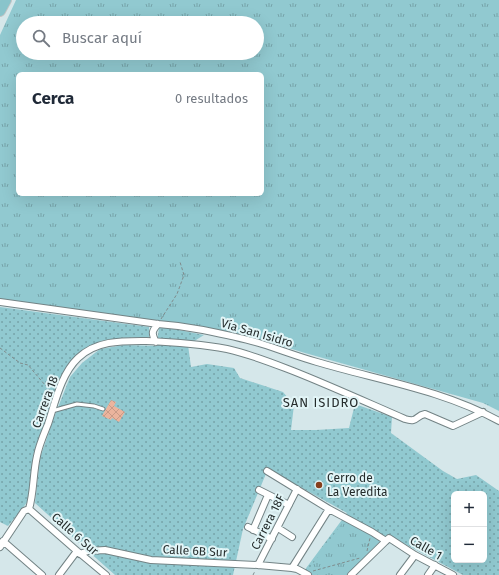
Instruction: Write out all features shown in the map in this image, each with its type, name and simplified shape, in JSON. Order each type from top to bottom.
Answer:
[{"type":"main road","points":[[0,11],[6,0]]},
{"type":"street","name":"Vía San Isidro","points":[[0,302],[182,326],[236,336],[316,362],[440,396],[483,412],[499,421]]},
{"type":"street","points":[[156,342],[152,333],[158,324]]},
{"type":"street","name":"Carrera 18","points":[[29,510],[37,455],[64,380],[70,367],[78,358],[88,350],[102,344],[120,341],[175,342],[228,349],[261,358],[328,385],[410,421],[415,420],[425,414],[453,426],[483,412]]},
{"type":"street","name":"Calle 1","points":[[267,471],[329,509],[453,575]]},
{"type":"street","name":"Carrera 18F","points":[[258,565],[298,489]]},
{"type":"street","points":[[259,490],[289,506]]},
{"type":"street","points":[[268,495],[250,528],[272,539]]},
{"type":"street","points":[[292,568],[329,509]]},
{"type":"street","points":[[29,510],[24,511],[2,544],[42,575]]},
{"type":"street","name":"Calle 6 Sur","points":[[29,510],[106,575]]},
{"type":"street","points":[[278,528],[292,537]]},
{"type":"street","points":[[351,575],[387,540]]},
{"type":"street","name":"Calle 6B Sur","points":[[78,552],[105,550],[151,560],[292,568],[307,574]]},
{"type":"street","points":[[59,575],[78,552]]},
{"type":"street","points":[[400,575],[415,555]]},
{"type":"street","points":[[428,575],[435,565]]},
{"type":"lane","points":[[52,412],[77,404],[94,406],[103,409]]},
{"type":"path","points":[[158,324],[177,294],[184,275],[180,262]]},
{"type":"path","points":[[0,348],[20,363],[28,365],[46,385],[58,395]]},
{"type":"path","points":[[307,574],[366,556],[372,532]]},
{"type":"green space","points":[[16,0],[499,0],[499,411],[483,403],[242,334],[210,331],[160,321],[0,299],[0,35]]},
{"type":"green space","points":[[0,307],[149,327],[149,337],[120,338],[101,341],[78,354],[50,411],[33,455],[29,500],[8,526],[0,522]]},
{"type":"green space","points":[[159,326],[204,335],[188,345],[191,367],[207,364],[234,368],[240,378],[283,392],[294,405],[291,430],[349,428],[355,404],[392,417],[391,433],[443,471],[457,479],[476,475],[499,491],[499,575],[463,575],[388,535],[350,575],[301,575],[347,513],[268,469],[243,529],[233,575],[115,575],[35,503],[40,458],[70,377],[82,363],[100,349],[124,345],[157,346]]},
{"type":"green space","points":[[345,519],[380,541],[346,575],[318,575],[309,569]]},
{"type":"building","points":[[111,400],[116,402],[114,406],[125,412],[119,422],[112,418],[111,420],[102,416]]},
{"type":"place","name":"Cerro de La Veredita","points":[[319,485]]},
{"type":"district","name":"SAN ISIDRO","points":[[321,402]]}]
